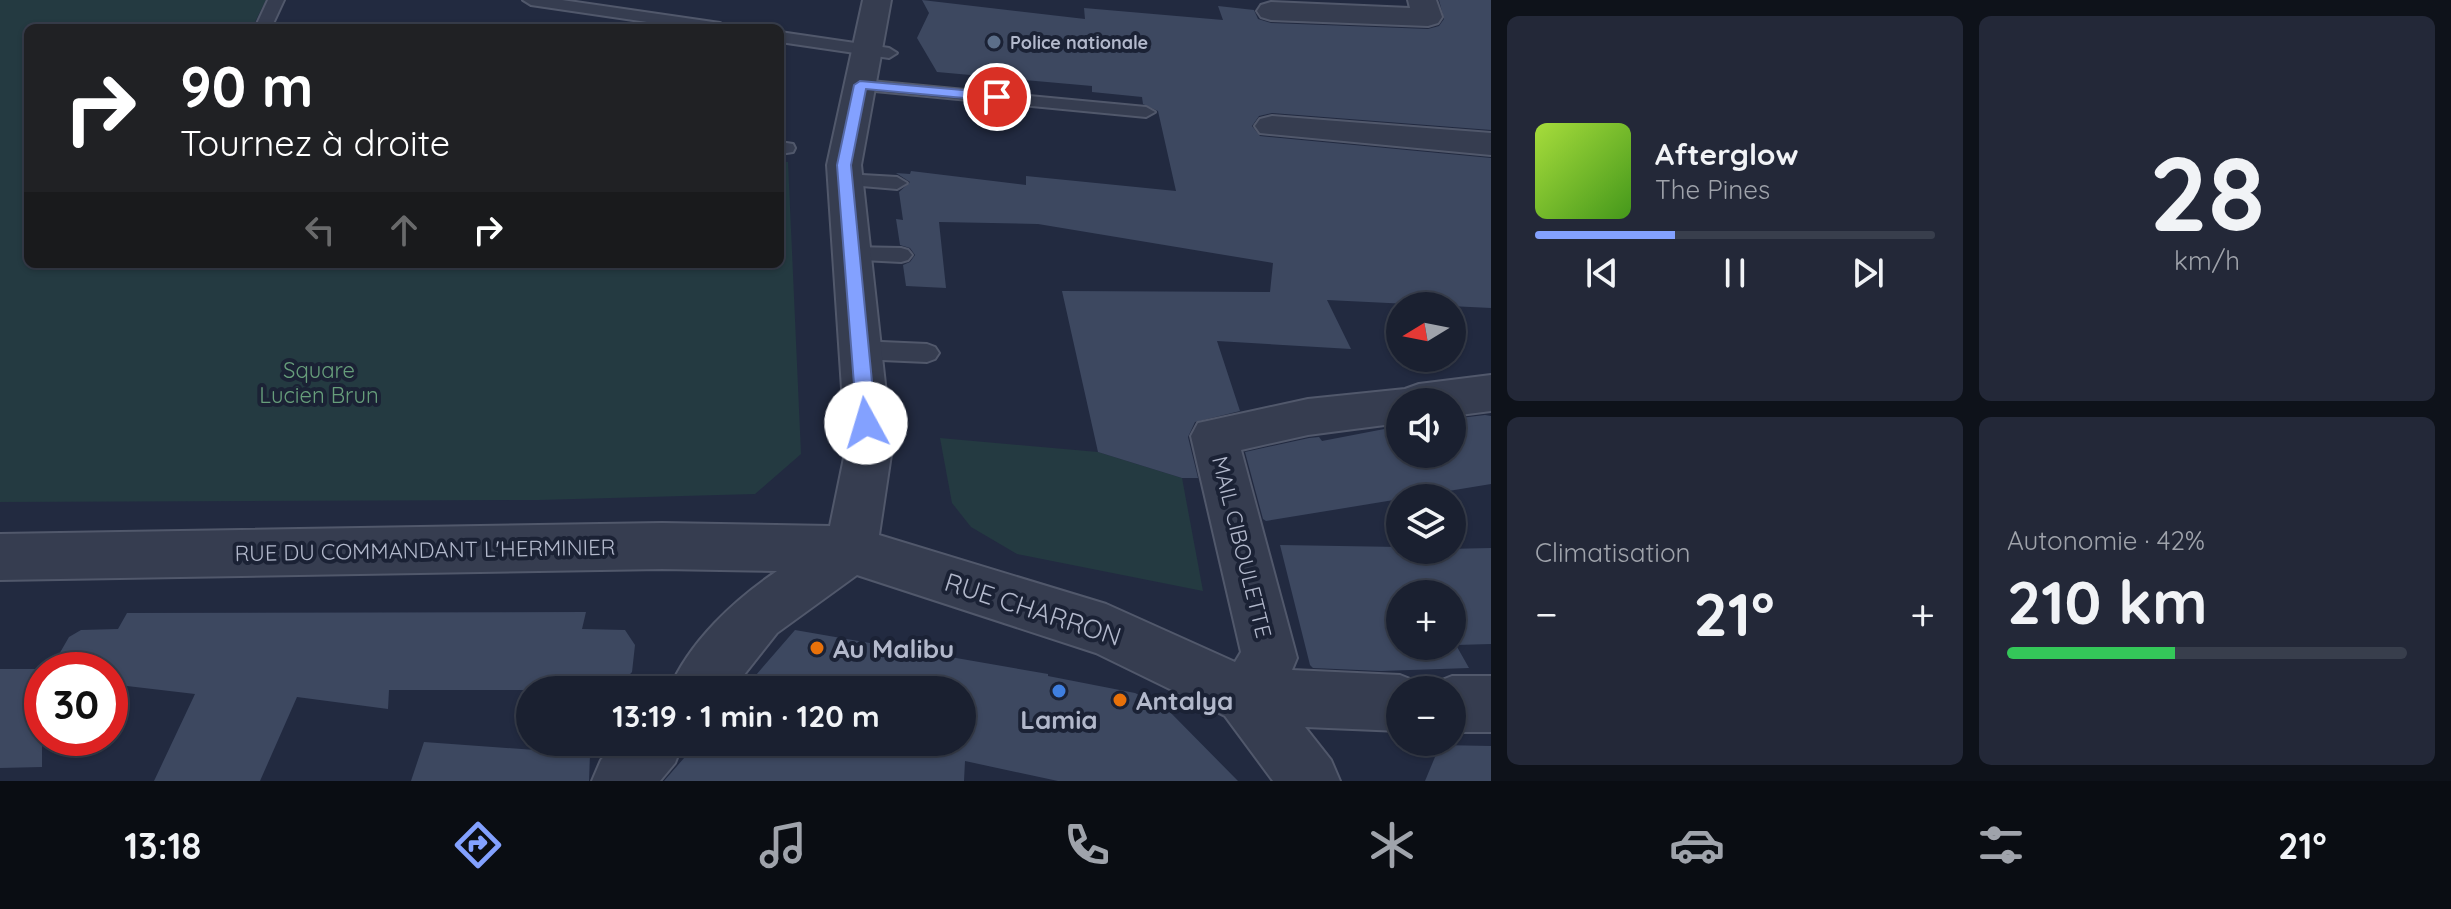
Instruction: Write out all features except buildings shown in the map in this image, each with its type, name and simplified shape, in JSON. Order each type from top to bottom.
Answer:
[{"type":"street","points":[[708,676],[758,615],[851,550],[869,448],[844,165],[872,62],[877,0]]},
{"type":"street","points":[[1271,11],[1428,17],[1422,0]]},
{"type":"street","points":[[1272,126],[1491,144]]},
{"type":"street","points":[[1466,396],[1491,393]]},
{"type":"street","name":"MAIL CIBOULETTE","points":[[1245,696],[1270,658],[1214,436],[1308,417],[1386,407]]},
{"type":"street","name":"RUE DU COMMANDANT L'HERMINIER","points":[[0,557],[662,546],[851,550]]},
{"type":"street","name":"RUE CHARRON","points":[[851,550],[1106,630],[1245,696],[1310,781]]},
{"type":"street","points":[[1245,696],[1386,702]]},
{"type":"street","points":[[1466,704],[1491,704]]},
{"type":"street","points":[[622,781],[643,756]]},
{"type":"lane","points":[[265,24],[276,0]]},
{"type":"lane","points":[[531,0],[693,24]]},
{"type":"lane","points":[[784,38],[872,62],[1146,112]]},
{"type":"lane","points":[[845,180],[897,183]]},
{"type":"lane","points":[[850,254],[901,255]]},
{"type":"lane","points":[[859,350],[927,353]]},
{"type":"green space","name":"Square Lucien Brun","points":[[0,0],[266,0],[254,24],[24,24],[24,268],[784,268],[784,162],[788,162],[801,454],[755,494],[539,500],[0,502]]},
{"type":"green space","points":[[940,438],[1098,452],[1182,478],[1203,591],[1017,554],[971,527],[952,503]]},
{"type":"place","name":"Police nationale","points":[[994,42]]},
{"type":"place","name":"Au Malibu","points":[[817,648]]},
{"type":"place","name":"Lamia","points":[[1059,691]]},
{"type":"place","name":"Antalya","points":[[1120,700]]},
{"type":"route","points":[[866,423],[844,165],[860,85],[997,97]]}]
